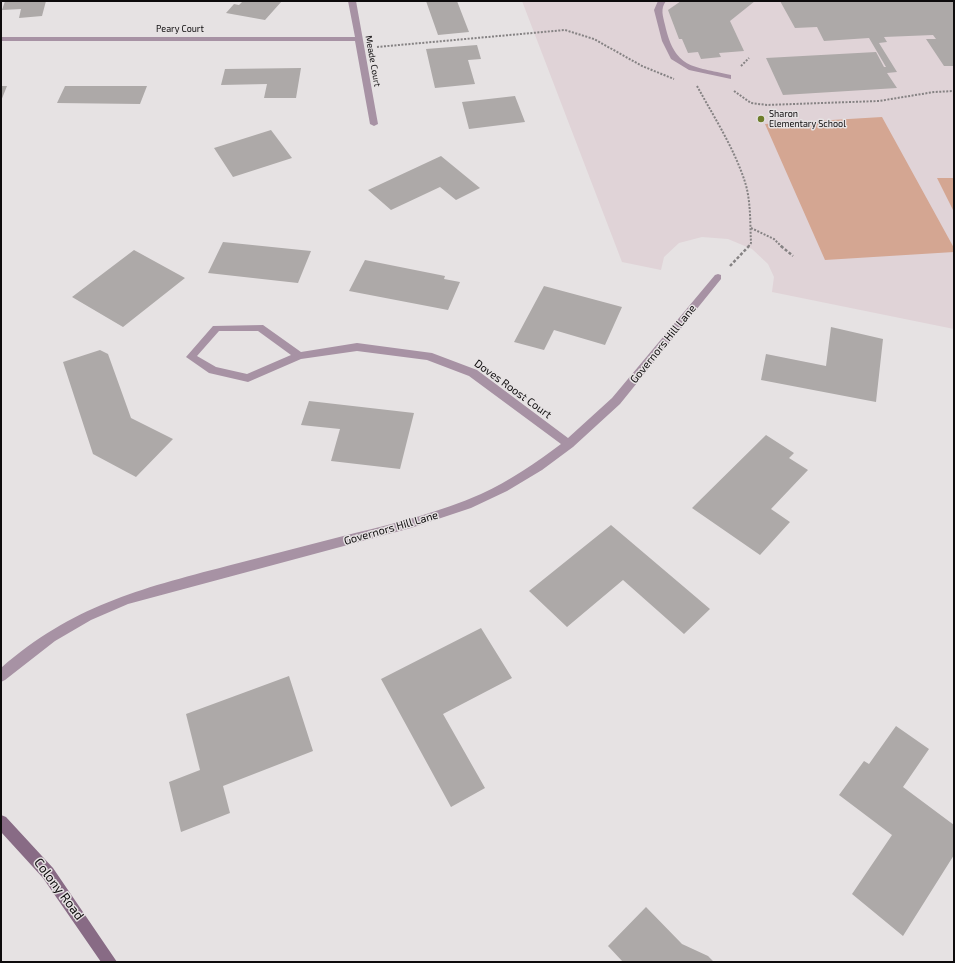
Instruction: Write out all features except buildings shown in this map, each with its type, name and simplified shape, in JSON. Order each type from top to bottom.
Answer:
[{"type":"main road","name":"Colony Road","points":[[1,822],[48,872],[90,930],[110,962]]},
{"type":"street","name":"Meade Court","points":[[352,1],[374,124]]},
{"type":"street","points":[[662,1],[658,10],[672,55],[685,65],[728,77]]},
{"type":"street","name":"Peary Court","points":[[1,38],[359,39]]},
{"type":"street","name":"Governors Hill Lane","points":[[1,676],[32,650],[74,622],[116,602],[160,589],[378,533],[446,512],[486,496],[536,468],[569,444],[616,401],[718,277]]},
{"type":"street","name":"Doves Roost Court","points":[[299,356],[260,327],[216,328],[191,357],[212,370],[248,378],[299,356],[357,347],[428,356],[473,373],[569,444]]},
{"type":"path","points":[[361,49],[565,30],[608,45],[636,64],[680,80]]},
{"type":"path","points":[[749,58],[728,77],[731,89],[747,100],[759,105],[879,101],[928,93],[954,91]]},
{"type":"path","points":[[701,70],[697,80],[697,88],[728,143],[738,166],[745,183],[750,210],[751,228],[749,247],[718,277]]},
{"type":"path","points":[[751,228],[768,235],[792,256]]},
{"type":"shaded area","name":"Sharon Elementary School","points":[[522,1],[954,1],[954,329],[772,292],[774,277],[768,264],[752,249],[728,239],[702,237],[679,243],[664,257],[661,270],[622,262]]},
{"type":"shaded area","points":[[882,117],[954,248],[954,252],[825,260],[765,124]]},
{"type":"shaded area","points":[[937,178],[954,178],[954,212]]},
{"type":"place","name":"Sharon Elementary School","points":[[761,119]]}]
